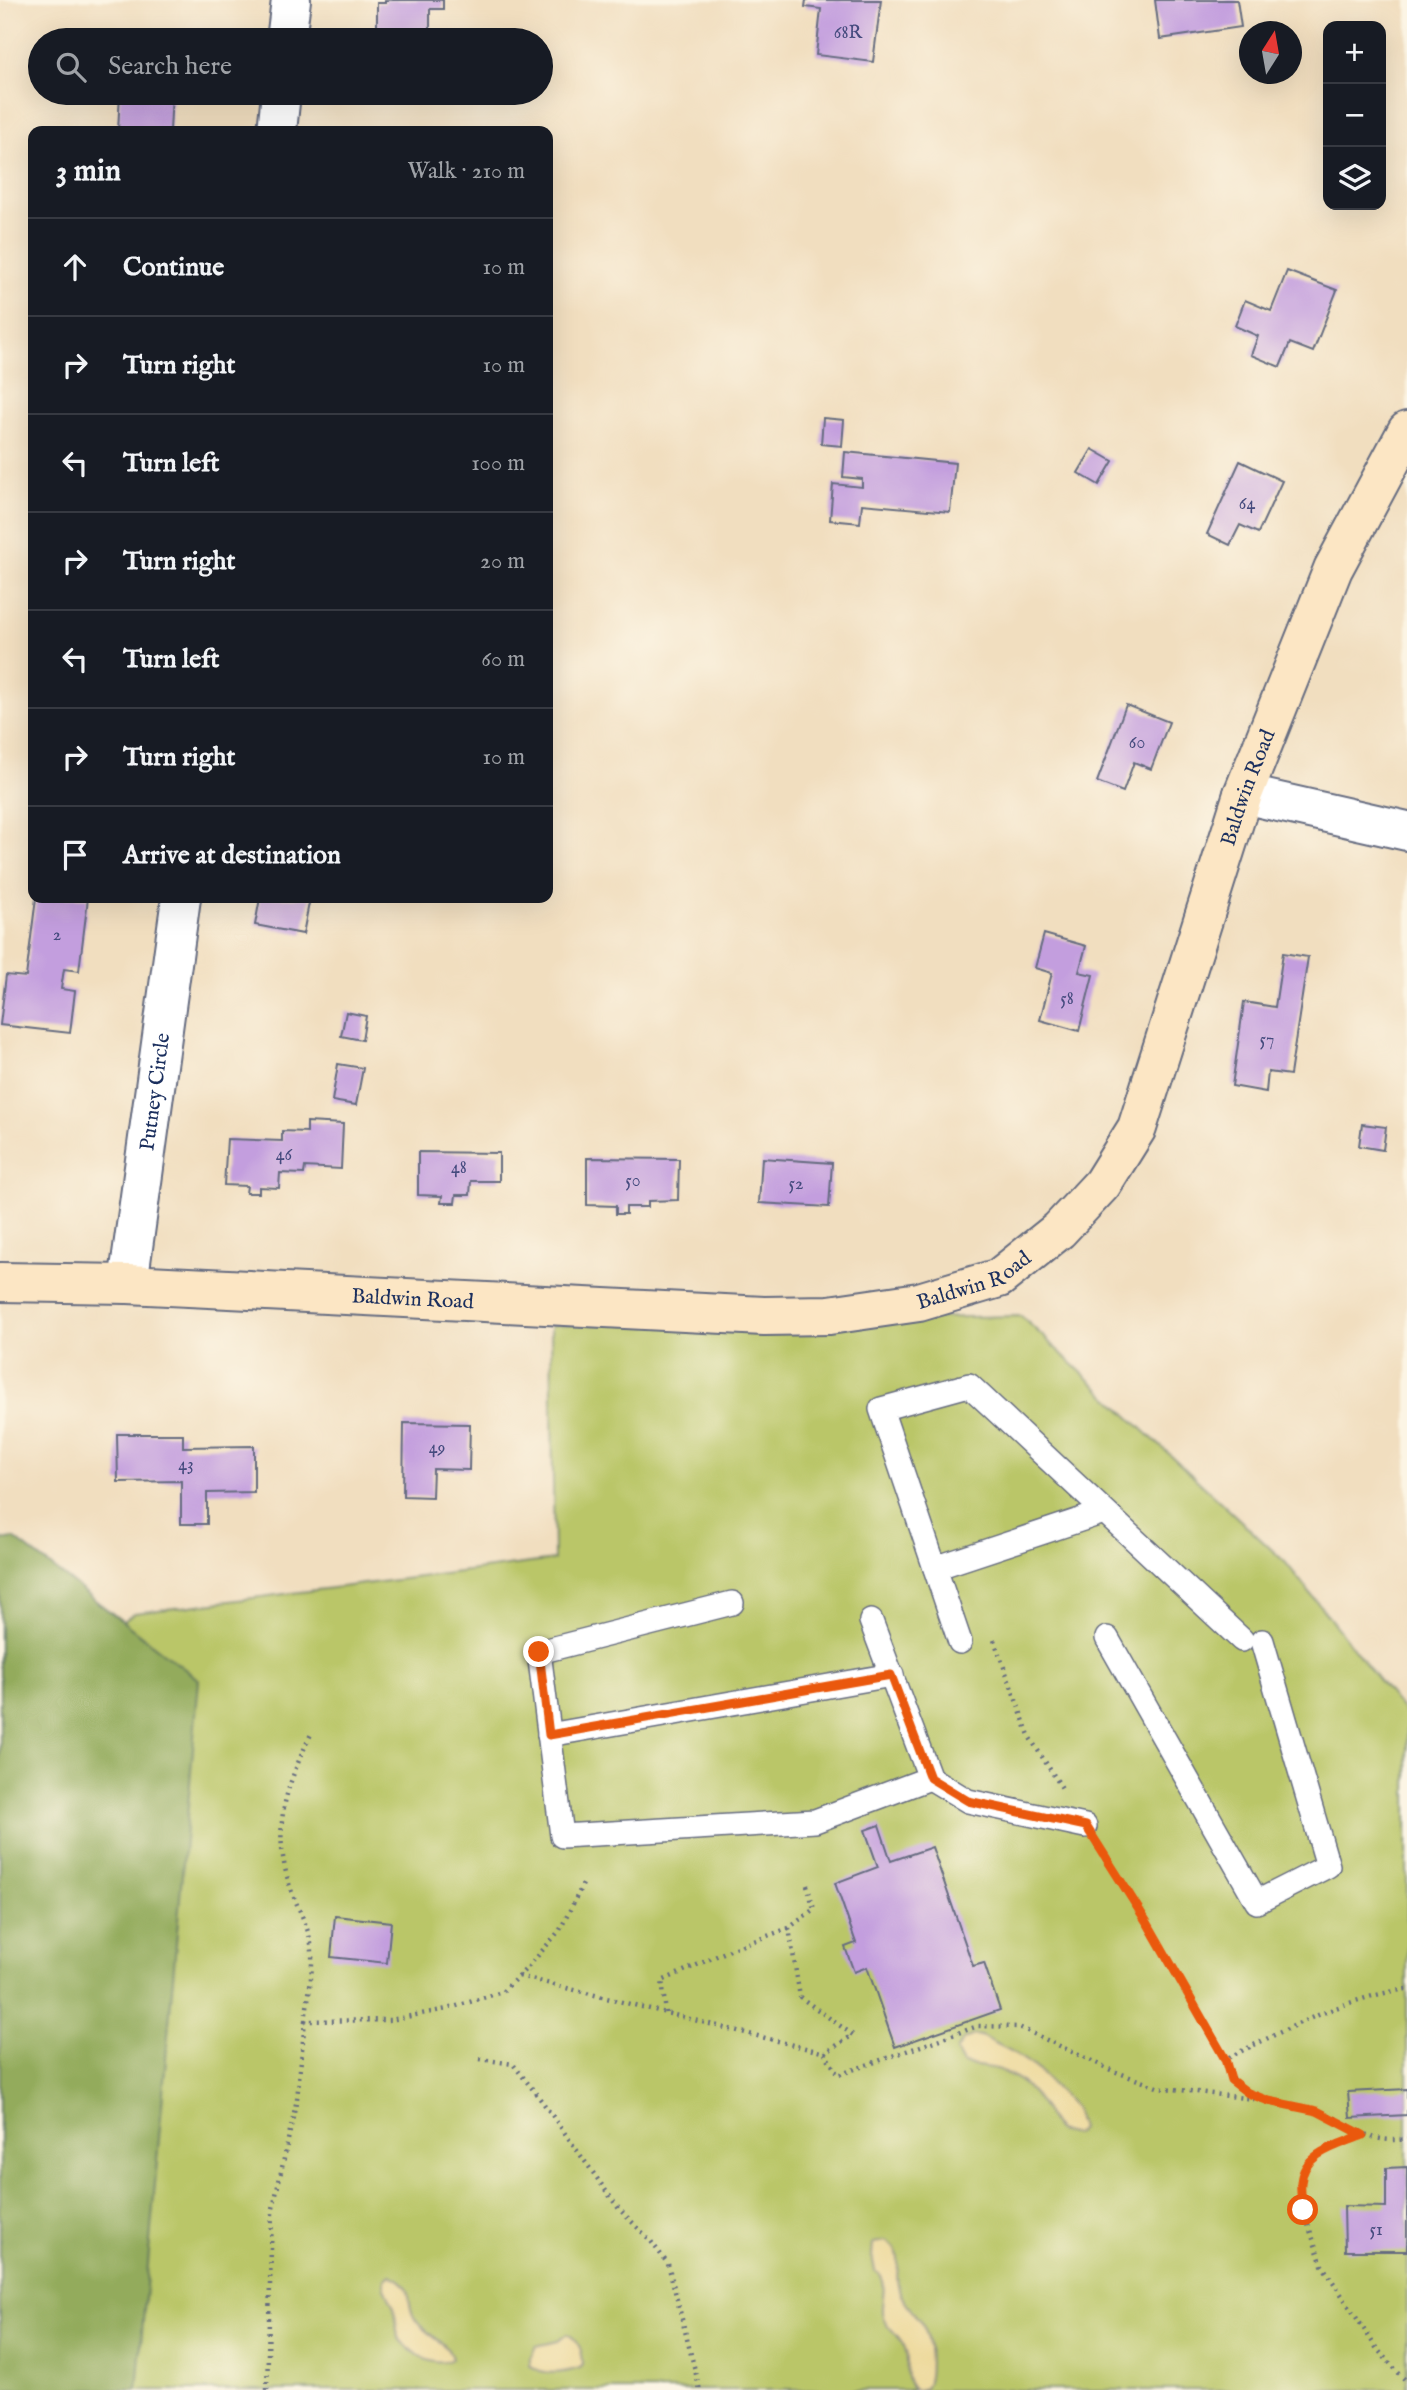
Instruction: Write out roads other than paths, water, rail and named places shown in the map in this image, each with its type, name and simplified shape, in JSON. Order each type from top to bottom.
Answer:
[{"type":"street","points":[[287,28],[290,0]]},
{"type":"street","points":[[278,126],[280,105]]},
{"type":"street","name":"Baldwin Road","points":[[0,1282],[128,1284],[764,1316],[829,1315],[919,1302],[999,1278],[1059,1230],[1097,1190],[1137,1128],[1243,794],[1333,569],[1407,431]]},
{"type":"street","points":[[1243,794],[1407,831]]},
{"type":"street","name":"Putney Circle","points":[[128,1284],[180,903]]},
{"type":"lane","points":[[960,1642],[881,1409],[969,1385],[1104,1512],[1252,1641],[1328,1866],[1256,1902],[1107,1638]]},
{"type":"lane","points":[[935,1568],[1104,1512]]},
{"type":"lane","points":[[732,1603],[539,1652],[562,1836],[815,1821],[930,1778]]},
{"type":"lane","points":[[871,1621],[930,1778],[968,1801],[1086,1826]]},
{"type":"lane","points":[[549,1735],[891,1675]]}]
